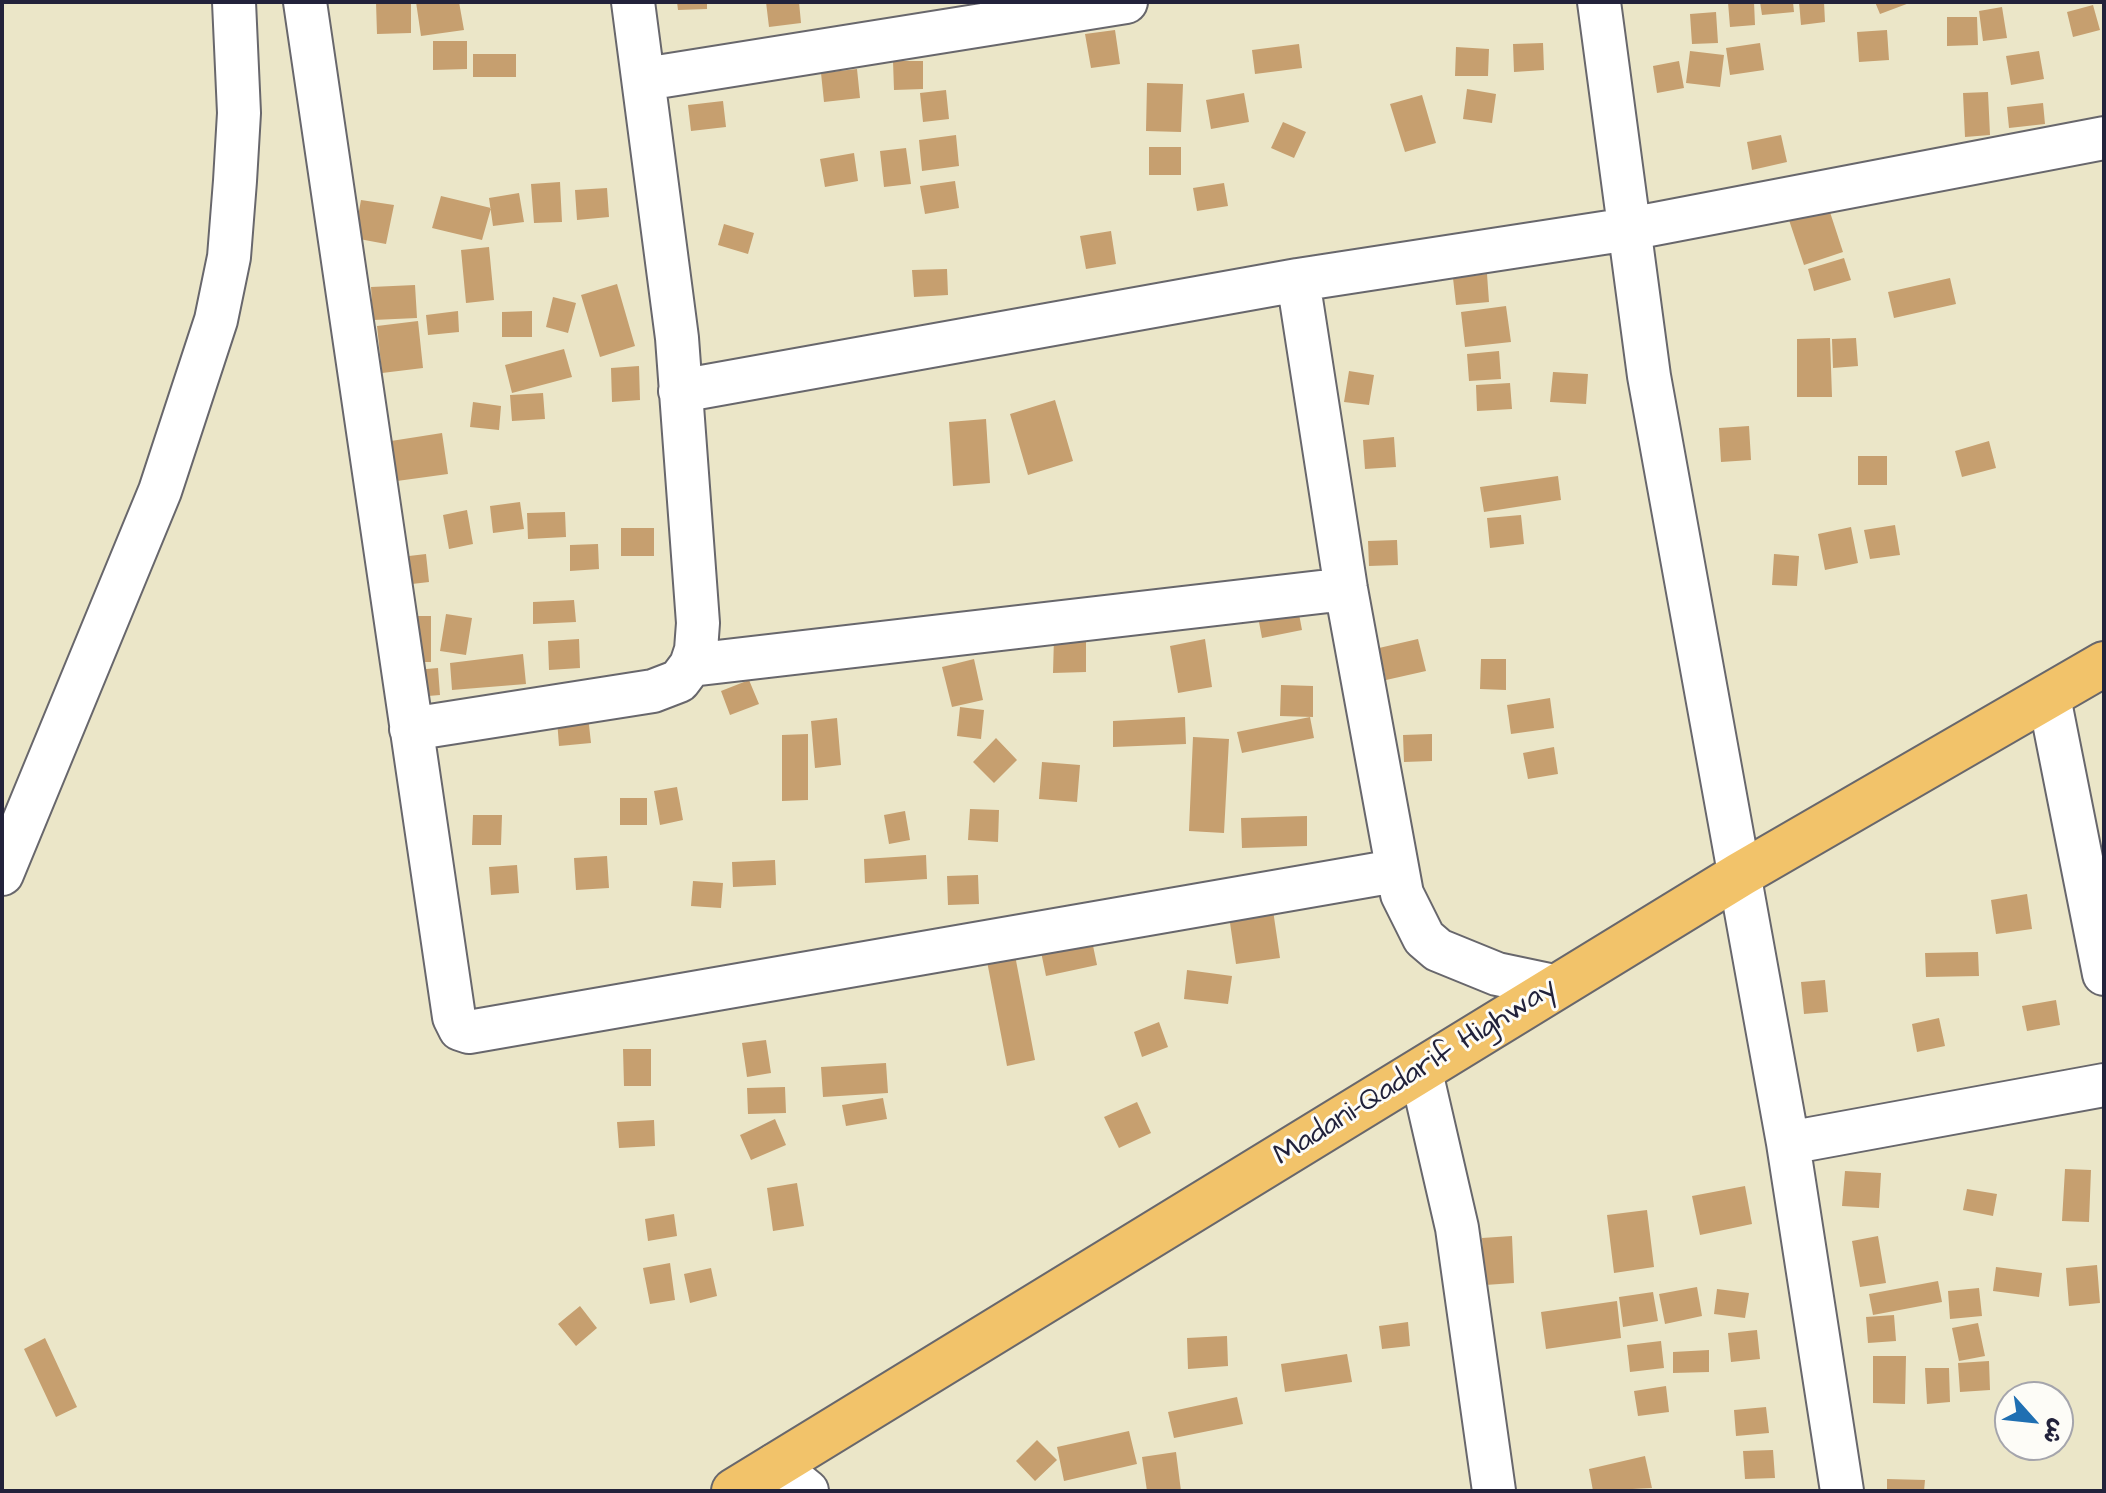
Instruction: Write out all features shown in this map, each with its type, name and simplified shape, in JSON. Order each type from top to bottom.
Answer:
[{"type":"highway","name":"Madani-Qadarif Highway","points":[[734,1491],[791,1478],[1554,986],[2104,664]]},
{"type":"street","points":[[305,2],[455,1023],[469,1032],[1395,871]]},
{"type":"street","points":[[411,729],[653,691],[679,681],[691,665],[698,623],[680,391],[645,79],[633,2]]},
{"type":"street","points":[[645,79],[1126,2]]},
{"type":"street","points":[[1599,2],[1649,376],[1788,1143],[1842,1491]]},
{"type":"street","points":[[2,874],[127,577],[203,367],[229,257],[239,113],[238,14]]},
{"type":"street","points":[[680,391],[1298,280],[1629,229],[2104,138]]},
{"type":"street","points":[[1298,280],[1346,589],[1395,871],[1407,907],[1430,945],[1497,974],[1554,986]]},
{"type":"street","points":[[691,665],[1346,589]]},
{"type":"street","points":[[2049,697],[2104,974]]},
{"type":"street","points":[[1421,1072],[1457,1228],[1494,1491]]},
{"type":"street","points":[[1788,1143],[2104,1085]]},
{"type":"building","points":[[376,2],[411,2],[411,33],[377,34]]},
{"type":"building","points":[[416,2],[459,2],[464,30],[421,36]]},
{"type":"building","points":[[677,2],[707,2],[707,9],[678,10]]},
{"type":"building","points":[[766,2],[799,2],[801,23],[769,27]]},
{"type":"building","points":[[1728,2],[1754,2],[1755,25],[1730,27]]},
{"type":"building","points":[[1760,2],[1793,2],[1794,12],[1762,15]]},
{"type":"building","points":[[1799,2],[1824,2],[1825,22],[1801,25]]},
{"type":"building","points":[[1875,2],[1912,2],[1880,14]]},
{"type":"building","points":[[2093,5],[2100,30],[2073,37],[2067,12]]},
{"type":"building","points":[[2002,7],[2007,38],[1983,41],[1979,11]]},
{"type":"building","points":[[1716,12],[1718,43],[1692,44],[1690,14]]},
{"type":"building","points":[[1947,17],[1977,17],[1978,45],[1947,46]]},
{"type":"building","points":[[1115,30],[1120,64],[1091,68],[1085,34]]},
{"type":"building","points":[[1887,30],[1889,60],[1859,62],[1857,32]]},
{"type":"building","points":[[433,41],[467,41],[467,69],[433,70]]},
{"type":"building","points":[[1543,43],[1544,70],[1514,72],[1513,44]]},
{"type":"building","points":[[1760,43],[1764,70],[1730,75],[1726,48]]},
{"type":"building","points":[[1299,44],[1302,68],[1255,74],[1252,50]]},
{"type":"building","points":[[1456,47],[1489,49],[1488,76],[1455,76]]},
{"type":"building","points":[[1690,51],[1724,55],[1720,87],[1686,83]]},
{"type":"building","points":[[2039,51],[2044,79],[2011,85],[2006,56]]},
{"type":"building","points":[[473,54],[516,54],[516,77],[473,77]]},
{"type":"building","points":[[893,61],[923,61],[923,89],[894,90]]},
{"type":"building","points":[[1679,61],[1684,88],[1657,93],[1653,66]]},
{"type":"building","points":[[857,69],[860,98],[824,102],[821,73]]},
{"type":"building","points":[[1147,83],[1183,84],[1181,132],[1146,131]]},
{"type":"building","points":[[1467,89],[1496,94],[1492,123],[1463,119]]},
{"type":"building","points":[[946,90],[949,119],[923,122],[920,93]]},
{"type":"building","points":[[1988,92],[1990,135],[1965,137],[1963,93]]},
{"type":"building","points":[[1244,93],[1249,122],[1211,129],[1206,100]]},
{"type":"building","points":[[1422,95],[1436,143],[1405,152],[1390,104]]},
{"type":"building","points":[[723,101],[726,127],[691,131],[688,105]]},
{"type":"building","points":[[2043,103],[2045,124],[2009,128],[2007,107]]},
{"type":"building","points":[[1283,122],[1306,132],[1294,158],[1271,148]]},
{"type":"building","points":[[956,135],[959,166],[922,171],[919,140]]},
{"type":"building","points":[[1781,135],[1787,162],[1752,170],[1747,142]]},
{"type":"building","points":[[1149,147],[1181,147],[1181,175],[1149,175]]},
{"type":"building","points":[[906,148],[911,184],[884,187],[880,151]]},
{"type":"building","points":[[854,153],[858,181],[825,187],[820,159]]},
{"type":"building","points":[[955,181],[959,208],[925,214],[920,186]]},
{"type":"building","points":[[560,182],[562,222],[534,223],[531,184]]},
{"type":"building","points":[[1224,183],[1228,206],[1197,211],[1193,188]]},
{"type":"building","points":[[607,188],[609,217],[577,220],[575,190]]},
{"type":"building","points":[[519,193],[524,222],[493,226],[489,198]]},
{"type":"building","points":[[441,196],[491,208],[482,240],[432,228]]},
{"type":"building","points":[[361,200],[394,205],[386,244],[354,238]]},
{"type":"building","points":[[1828,206],[1843,252],[1804,265],[1789,220]]},
{"type":"building","points":[[724,224],[754,233],[748,254],[718,245]]},
{"type":"building","points":[[1111,231],[1116,264],[1086,269],[1080,236]]},
{"type":"building","points":[[489,247],[494,300],[466,303],[461,250]]},
{"type":"building","points":[[1844,258],[1851,280],[1814,291],[1808,269]]},
{"type":"building","points":[[947,269],[948,295],[914,297],[912,270]]},
{"type":"building","points":[[1487,274],[1489,302],[1456,305],[1453,278]]},
{"type":"building","points":[[1950,278],[1956,304],[1894,318],[1888,292]]},
{"type":"building","points":[[617,284],[635,346],[600,357],[581,295]]},
{"type":"building","points":[[415,285],[417,318],[373,320],[371,287]]},
{"type":"building","points":[[553,297],[576,303],[568,333],[546,327]]},
{"type":"building","points":[[1506,306],[1511,342],[1465,347],[1461,312]]},
{"type":"building","points":[[458,311],[459,332],[428,335],[426,315]]},
{"type":"building","points":[[532,311],[532,337],[502,337],[502,312]]},
{"type":"building","points":[[418,321],[423,368],[382,373],[377,326]]},
{"type":"building","points":[[1830,338],[1832,397],[1797,397],[1797,339]]},
{"type":"building","points":[[1856,338],[1858,366],[1833,368],[1832,339]]},
{"type":"building","points":[[564,349],[572,377],[512,393],[505,365]]},
{"type":"building","points":[[1499,351],[1501,379],[1469,381],[1467,354]]},
{"type":"building","points":[[639,366],[640,400],[612,402],[611,368]]},
{"type":"building","points":[[1349,371],[1374,375],[1369,405],[1344,402]]},
{"type":"building","points":[[1553,372],[1588,374],[1586,404],[1550,402]]},
{"type":"building","points":[[1510,383],[1512,409],[1477,411],[1476,385]]},
{"type":"building","points":[[543,393],[545,419],[512,421],[510,395]]},
{"type":"building","points":[[1055,400],[1073,461],[1028,475],[1010,414]]},
{"type":"building","points":[[473,402],[501,406],[499,430],[470,427]]},
{"type":"building","points":[[986,419],[990,483],[953,486],[949,422]]},
{"type":"building","points":[[1749,426],[1751,460],[1721,462],[1719,428]]},
{"type":"building","points":[[442,433],[448,474],[397,481],[391,441]]},
{"type":"building","points":[[1394,437],[1396,467],[1365,469],[1363,440]]},
{"type":"building","points":[[1989,441],[1996,468],[1962,477],[1955,451]]},
{"type":"building","points":[[1858,456],[1887,456],[1887,485],[1858,485]]},
{"type":"building","points":[[1558,476],[1561,500],[1484,512],[1480,487]]},
{"type":"building","points":[[520,502],[524,529],[493,533],[490,506]]},
{"type":"building","points":[[467,510],[473,544],[449,549],[443,515]]},
{"type":"building","points":[[565,512],[566,537],[528,539],[527,513]]},
{"type":"building","points":[[1521,515],[1524,544],[1490,548],[1487,518]]},
{"type":"building","points":[[1895,525],[1900,555],[1870,559],[1864,530]]},
{"type":"building","points":[[1851,527],[1858,563],[1825,570],[1818,534]]},
{"type":"building","points":[[621,528],[654,528],[654,556],[621,556]]},
{"type":"building","points":[[1397,540],[1398,565],[1369,566],[1368,541]]},
{"type":"building","points":[[598,544],[599,569],[570,571],[570,545]]},
{"type":"building","points":[[426,554],[429,582],[395,586],[392,558]]},
{"type":"building","points":[[1774,554],[1799,556],[1797,586],[1772,585]]},
{"type":"building","points":[[1296,598],[1302,630],[1262,638],[1256,606]]},
{"type":"building","points":[[574,600],[576,622],[533,624],[533,602]]},
{"type":"building","points":[[446,614],[472,618],[466,655],[440,651]]},
{"type":"building","points":[[399,616],[431,616],[431,662],[400,662]]},
{"type":"building","points":[[1054,637],[1086,637],[1086,672],[1053,673]]},
{"type":"building","points":[[579,639],[580,668],[549,670],[548,641]]},
{"type":"building","points":[[1205,639],[1212,687],[1178,693],[1170,646]]},
{"type":"building","points":[[1418,639],[1426,671],[1386,680],[1379,648]]},
{"type":"building","points":[[523,654],[526,684],[452,690],[450,663]]},
{"type":"building","points":[[974,659],[983,700],[952,707],[942,667]]},
{"type":"building","points":[[1481,659],[1506,659],[1506,690],[1480,689]]},
{"type":"building","points":[[438,668],[440,695],[405,698],[403,671]]},
{"type":"building","points":[[749,680],[759,704],[730,715],[721,691]]},
{"type":"building","points":[[1281,685],[1313,686],[1313,717],[1280,716]]},
{"type":"building","points":[[1550,698],[1554,728],[1511,734],[1507,705]]},
{"type":"building","points":[[960,707],[984,710],[981,739],[957,736]]},
{"type":"building","points":[[588,716],[591,743],[559,746],[557,719]]},
{"type":"building","points":[[1185,717],[1186,744],[1113,747],[1113,721]]},
{"type":"building","points":[[1310,717],[1314,738],[1242,753],[1237,732]]},
{"type":"building","points":[[837,718],[841,765],[815,768],[811,721]]},
{"type":"building","points":[[808,734],[808,800],[782,801],[782,735]]},
{"type":"building","points":[[1432,734],[1432,761],[1404,762],[1403,735]]},
{"type":"building","points":[[1193,737],[1229,739],[1224,833],[1189,831]]},
{"type":"building","points":[[996,738],[1017,760],[994,783],[973,762]]},
{"type":"building","points":[[1554,747],[1558,774],[1528,779],[1523,753]]},
{"type":"building","points":[[1042,762],[1080,765],[1077,802],[1039,799]]},
{"type":"building","points":[[677,787],[683,820],[660,825],[654,791]]},
{"type":"building","points":[[620,798],[647,798],[647,825],[620,825]]},
{"type":"building","points":[[970,809],[999,810],[998,842],[968,840]]},
{"type":"building","points":[[905,811],[910,840],[889,844],[884,815]]},
{"type":"building","points":[[473,815],[502,815],[501,845],[472,845]]},
{"type":"building","points":[[1307,816],[1307,846],[1242,848],[1241,818]]},
{"type":"building","points":[[926,855],[927,879],[865,883],[864,859]]},
{"type":"building","points":[[607,856],[609,888],[576,890],[574,858]]},
{"type":"building","points":[[775,860],[776,885],[733,887],[732,862]]},
{"type":"building","points":[[517,865],[519,893],[491,895],[489,867]]},
{"type":"building","points":[[978,875],[979,904],[948,905],[947,876]]},
{"type":"building","points":[[693,881],[723,883],[721,908],[691,906]]},
{"type":"building","points":[[2027,894],[2032,929],[1996,934],[1991,900]]},
{"type":"building","points":[[1273,910],[1280,958],[1236,964],[1229,916]]},
{"type":"building","points":[[1091,936],[1097,965],[1046,976],[1040,947]]},
{"type":"building","points":[[1014,950],[1035,1060],[1007,1066],[986,956]]},
{"type":"building","points":[[1978,952],[1979,976],[1926,977],[1925,953]]},
{"type":"building","points":[[1187,970],[1232,976],[1228,1004],[1184,999]]},
{"type":"building","points":[[1825,980],[1828,1012],[1804,1014],[1801,982]]},
{"type":"building","points":[[2056,1000],[2060,1025],[2027,1031],[2022,1006]]},
{"type":"building","points":[[1939,1018],[1945,1046],[1917,1052],[1912,1024]]},
{"type":"building","points":[[1159,1022],[1168,1047],[1142,1057],[1134,1032]]},
{"type":"building","points":[[766,1040],[771,1073],[747,1077],[742,1043]]},
{"type":"building","points":[[623,1049],[651,1049],[651,1086],[624,1086]]},
{"type":"building","points":[[886,1063],[888,1093],[823,1097],[821,1067]]},
{"type":"building","points":[[785,1087],[786,1113],[748,1114],[747,1088]]},
{"type":"building","points":[[883,1098],[887,1119],[846,1126],[842,1105]]},
{"type":"building","points":[[1137,1102],[1151,1133],[1119,1148],[1104,1117]]},
{"type":"building","points":[[775,1119],[786,1145],[751,1160],[740,1135]]},
{"type":"building","points":[[654,1120],[655,1146],[619,1148],[617,1122]]},
{"type":"building","points":[[2065,1169],[2091,1170],[2089,1222],[2062,1221]]},
{"type":"building","points":[[1845,1171],[1881,1173],[1879,1208],[1842,1206]]},
{"type":"building","points":[[797,1183],[804,1226],[773,1231],[767,1188]]},
{"type":"building","points":[[1745,1186],[1752,1224],[1700,1235],[1692,1196]]},
{"type":"building","points":[[1967,1189],[1997,1194],[1993,1216],[1963,1210]]},
{"type":"building","points":[[1647,1210],[1654,1267],[1614,1273],[1607,1215]]},
{"type":"building","points":[[674,1214],[677,1236],[648,1241],[645,1219]]},
{"type":"building","points":[[1512,1236],[1514,1283],[1485,1285],[1482,1238]]},
{"type":"building","points":[[1878,1236],[1886,1283],[1860,1287],[1852,1241]]},
{"type":"building","points":[[670,1263],[675,1300],[650,1304],[643,1268]]},
{"type":"building","points":[[2097,1265],[2100,1303],[2069,1306],[2066,1268]]},
{"type":"building","points":[[1996,1267],[2042,1273],[2039,1297],[1993,1291]]},
{"type":"building","points":[[711,1268],[717,1296],[690,1303],[684,1274]]},
{"type":"building","points":[[1938,1281],[1942,1302],[1873,1315],[1869,1294]]},
{"type":"building","points":[[1697,1287],[1702,1316],[1665,1324],[1659,1294]]},
{"type":"building","points":[[1979,1288],[1982,1316],[1950,1319],[1948,1291]]},
{"type":"building","points":[[1717,1289],[1749,1293],[1745,1318],[1714,1314]]},
{"type":"building","points":[[1653,1292],[1658,1321],[1623,1327],[1619,1297]]},
{"type":"building","points":[[1617,1301],[1621,1338],[1546,1349],[1541,1312]]},
{"type":"building","points":[[580,1306],[597,1328],[576,1346],[558,1324]]},
{"type":"building","points":[[1894,1315],[1896,1341],[1868,1343],[1866,1317]]},
{"type":"building","points":[[1408,1322],[1410,1346],[1382,1349],[1379,1326]]},
{"type":"building","points":[[1978,1323],[1985,1356],[1959,1361],[1952,1328]]},
{"type":"building","points":[[1757,1330],[1760,1359],[1731,1362],[1728,1333]]},
{"type":"building","points":[[1227,1336],[1228,1366],[1188,1369],[1187,1338]]},
{"type":"building","points":[[45,1338],[77,1407],[56,1417],[24,1349]]},
{"type":"building","points":[[1661,1341],[1664,1368],[1630,1372],[1627,1345]]},
{"type":"building","points":[[1709,1350],[1709,1372],[1673,1373],[1673,1352]]},
{"type":"building","points":[[1347,1354],[1352,1382],[1285,1392],[1281,1364]]},
{"type":"building","points":[[1873,1356],[1906,1356],[1905,1404],[1873,1403]]},
{"type":"building","points":[[1989,1361],[1990,1390],[1960,1392],[1958,1363]]},
{"type":"building","points":[[1925,1368],[1949,1368],[1950,1402],[1927,1404]]},
{"type":"building","points":[[1666,1386],[1669,1412],[1638,1416],[1634,1391]]},
{"type":"building","points":[[1237,1397],[1243,1424],[1174,1438],[1168,1412]]},
{"type":"building","points":[[1766,1407],[1769,1433],[1736,1436],[1734,1410]]},
{"type":"building","points":[[1129,1431],[1137,1464],[1064,1481],[1057,1447]]},
{"type":"building","points":[[1037,1440],[1057,1460],[1035,1481],[1016,1461]]},
{"type":"building","points":[[1773,1450],[1775,1478],[1745,1479],[1743,1451]]},
{"type":"building","points":[[1176,1452],[1181,1491],[1147,1491],[1142,1457]]},
{"type":"building","points":[[1645,1456],[1652,1488],[1593,1491],[1589,1469]]},
{"type":"building","points":[[1887,1479],[1925,1480],[1924,1491],[1887,1491]]}]
